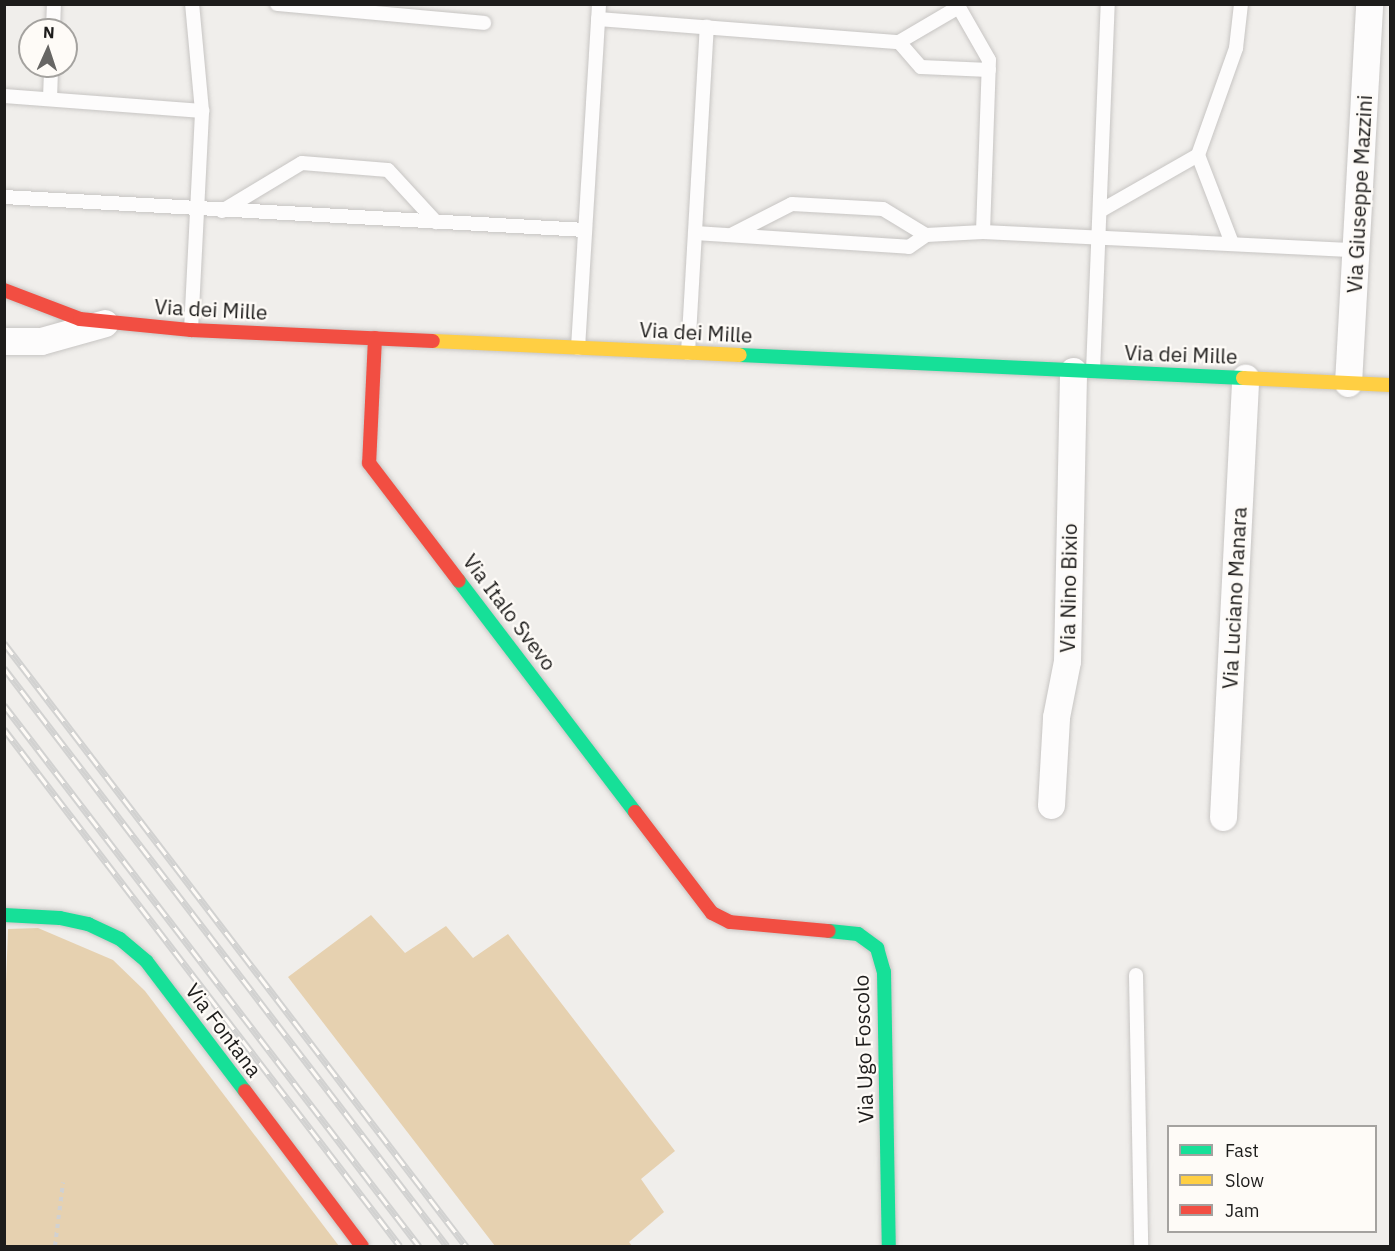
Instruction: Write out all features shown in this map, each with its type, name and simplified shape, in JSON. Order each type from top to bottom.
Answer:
[{"type":"street","name":"Via Giuseppe Mazzini","points":[[1348,383],[1369,4]]},
{"type":"street","name":"Via dei Mille","points":[[4,290],[61,314],[106,323],[191,330],[1390,385]]},
{"type":"street","points":[[4,341],[41,341],[106,323]]},
{"type":"street","name":"Via Italo Svevo","points":[[375,338],[369,463],[692,886]]},
{"type":"street","name":"Via Nino Bixio","points":[[1051,805],[1056,717],[1067,661],[1083,371]]},
{"type":"street","name":"Via Luciano Manara","points":[[1223,818],[1245,378]]},
{"type":"street","name":"Via Ugo Foscolo","points":[[692,886],[712,913],[730,921],[858,934],[877,948],[884,972],[889,1246]]},
{"type":"street","name":"Via Fontana","points":[[4,915],[60,918],[88,924],[120,939],[147,962],[362,1246]]},
{"type":"lane","points":[[191,330],[202,111],[192,4]]},
{"type":"lane","points":[[277,4],[484,23]]},
{"type":"lane","points":[[1083,371],[1099,236],[1108,4]]},
{"type":"lane","points":[[1232,243],[1198,155],[1236,48],[1241,4]]},
{"type":"lane","points":[[578,348],[599,12],[707,27],[898,42],[957,6],[989,60],[983,232]]},
{"type":"lane","points":[[688,353],[707,27]]},
{"type":"lane","points":[[898,42],[921,67],[989,70]]},
{"type":"lane","points":[[50,99],[51,78]]},
{"type":"lane","points":[[4,96],[202,111]]},
{"type":"lane","points":[[1100,211],[1198,155]]},
{"type":"lane","points":[[222,211],[302,163],[388,170],[436,222]]},
{"type":"lane","points":[[4,198],[585,230]]},
{"type":"lane","points":[[731,235],[792,204],[883,208],[926,235]]},
{"type":"lane","points":[[695,232],[909,248],[926,235],[983,232],[1355,250]]},
{"type":"lane","points":[[1136,975],[1141,1246]]},
{"type":"path","points":[[55,1246],[63,1183]]},
{"type":"shaded area","points":[[371,915],[405,953],[446,926],[473,958],[508,934],[675,1151],[641,1179],[664,1212],[629,1242],[632,1246],[495,1246],[288,977]]},
{"type":"shaded area","points":[[38,928],[113,960],[145,991],[339,1246],[5,1246],[4,1037],[8,929]]},
{"type":"railway","points":[[4,643],[466,1246]]},
{"type":"railway","points":[[4,668],[447,1246]]},
{"type":"railway","points":[[4,705],[419,1246]]},
{"type":"railway","points":[[4,729],[400,1246]]},
{"type":"traffic: fast","points":[[740,355],[1243,378]]},
{"type":"traffic: fast","points":[[459,581],[635,812]]},
{"type":"traffic: fast","points":[[4,915],[60,918],[88,924],[120,939],[147,962],[245,1091]]},
{"type":"traffic: fast","points":[[829,931],[858,934],[877,948],[884,972],[889,1246]]},
{"type":"traffic: slow","points":[[433,341],[740,355]]},
{"type":"traffic: slow","points":[[1243,378],[1390,385]]},
{"type":"traffic: jam","points":[[4,290],[80,319],[191,330],[433,341]]},
{"type":"traffic: jam","points":[[375,338],[369,463],[459,581]]},
{"type":"traffic: jam","points":[[635,812],[712,913],[730,922],[829,931]]},
{"type":"traffic: jam","points":[[245,1091],[362,1246]]}]
